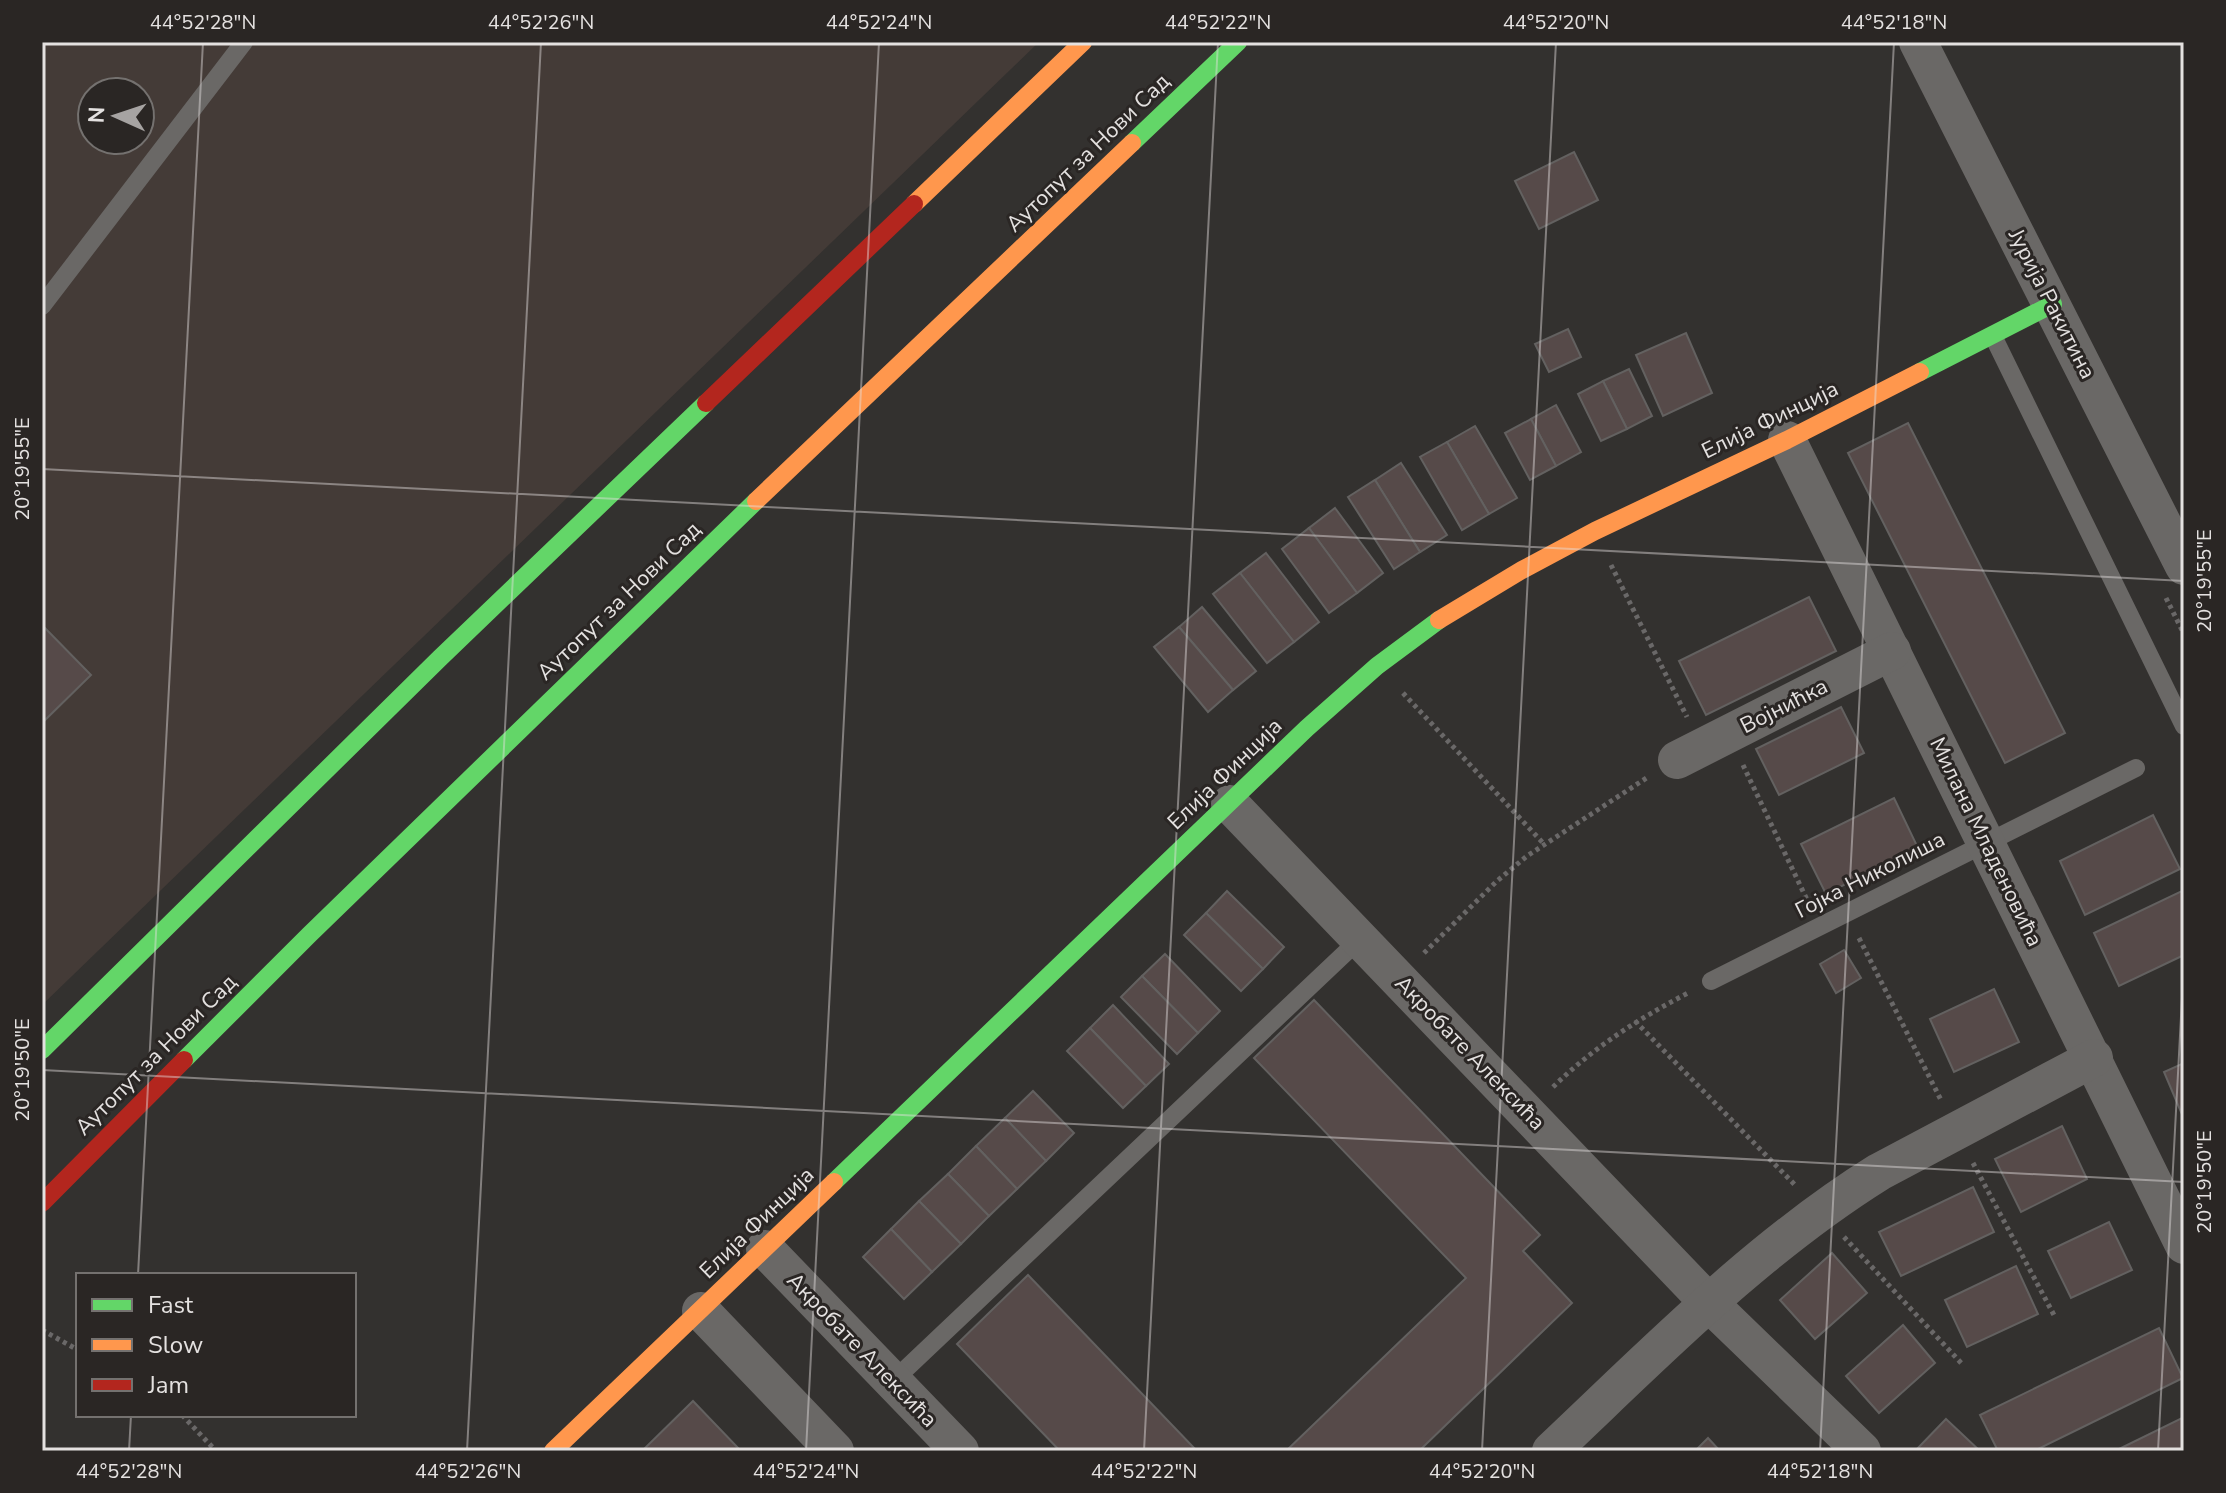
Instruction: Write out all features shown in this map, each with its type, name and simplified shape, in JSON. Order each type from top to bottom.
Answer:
[{"type":"main road","points":[[42,1050],[440,658],[1083,42]]},
{"type":"main road","name":"Аутопут за Нови Сад","points":[[42,1203],[309,935],[1238,42]]},
{"type":"main road","name":"Елија Финција","points":[[553,1451],[1307,728],[1377,666],[1444,616],[1522,570],[1595,531],[1787,440],[2053,304]]},
{"type":"street","name":"Јурија Ракитина","points":[[1918,42],[2184,566]]},
{"type":"street","name":"Милана Младеновића","points":[[1787,440],[2184,1245]]},
{"type":"street","name":"Војнићка","points":[[1702,747],[1892,651]]},
{"type":"street","name":"Акробате Алексића","points":[[1230,804],[1709,1303],[1862,1451]]},
{"type":"street","points":[[1551,1451],[1740,1275],[1848,1191],[2094,1058]]},
{"type":"street","name":"Акробате Алексића","points":[[765,1249],[960,1451]]},
{"type":"street","points":[[701,1311],[835,1451]]},
{"type":"lane","points":[[42,306],[244,42]]},
{"type":"lane","points":[[1993,336],[2184,726]]},
{"type":"lane","name":"Гојка Николиша","points":[[1711,981],[2136,768]]},
{"type":"lane","points":[[893,1381],[1360,939]]},
{"type":"path","points":[[1595,531],[1702,747],[1820,927]]},
{"type":"path","points":[[1377,666],[1544,844]]},
{"type":"path","points":[[1398,978],[1497,881],[1544,844],[1702,747]]},
{"type":"path","points":[[1527,1113],[1580,1061],[1607,1040],[1635,1021],[1711,981]]},
{"type":"path","points":[[42,1330],[76,1349]]},
{"type":"path","points":[[184,1417],[216,1451]]},
{"type":"shaded area","points":[[42,42],[1039,42],[42,1005]]},
{"type":"building","points":[[1574,152],[1598,200],[1539,229],[1515,181]]},
{"type":"building","points":[[1568,329],[1581,357],[1549,372],[1535,344]]},
{"type":"building","points":[[1686,333],[1712,393],[1663,416],[1636,355]]},
{"type":"building","points":[[1629,369],[1652,416],[1627,429],[1603,381]]},
{"type":"building","points":[[1603,381],[1627,429],[1601,441],[1578,394]]},
{"type":"building","points":[[1556,405],[1581,452],[1556,466],[1531,419]]},
{"type":"building","points":[[1531,419],[1556,466],[1530,480],[1505,433]]},
{"type":"building","points":[[1908,423],[2065,733],[2005,763],[1848,453]]},
{"type":"building","points":[[1475,426],[1517,498],[1489,514],[1447,442]]},
{"type":"building","points":[[1447,442],[1489,514],[1462,530],[1420,457]]},
{"type":"building","points":[[1401,463],[1447,535],[1420,552],[1375,480]]},
{"type":"building","points":[[1375,480],[1420,552],[1394,569],[1348,497]]},
{"type":"building","points":[[1335,508],[1383,573],[1357,593],[1309,528]]},
{"type":"building","points":[[1309,528],[1357,593],[1329,613],[1282,549]]},
{"type":"building","points":[[1266,553],[1319,622],[1294,642],[1240,573]]},
{"type":"building","points":[[1240,573],[1294,642],[1267,663],[1213,594]]},
{"type":"building","points":[[1809,597],[1836,651],[1706,715],[1679,661]]},
{"type":"building","points":[[1202,607],[1256,671],[1233,690],[1179,627]]},
{"type":"building","points":[[42,625],[91,675],[42,723]]},
{"type":"building","points":[[1179,627],[1233,690],[1208,712],[1154,647]]},
{"type":"building","points":[[1841,707],[1864,753],[1779,795],[1756,749]]},
{"type":"building","points":[[1894,798],[1918,848],[1826,894],[1801,844]]},
{"type":"building","points":[[2153,815],[2180,869],[2085,915],[2060,861]]},
{"type":"building","points":[[2184,890],[2184,955],[2119,986],[2094,933]]},
{"type":"building","points":[[1227,891],[1284,947],[1263,969],[1206,913]]},
{"type":"building","points":[[1206,913],[1263,969],[1241,991],[1184,935]]},
{"type":"building","points":[[1844,950],[1861,978],[1836,993],[1820,964]]},
{"type":"building","points":[[1165,954],[1220,1011],[1198,1033],[1142,976]]},
{"type":"building","points":[[1142,976],[1198,1033],[1177,1054],[1121,997]]},
{"type":"building","points":[[1994,989],[2019,1042],[1954,1072],[1930,1019]]},
{"type":"building","points":[[1314,1000],[1540,1235],[1523,1251],[1572,1303],[1419,1451],[1286,1451],[1466,1278],[1254,1058]]},
{"type":"building","points":[[1113,1005],[1169,1064],[1146,1086],[1090,1028]]},
{"type":"building","points":[[1090,1028],[1146,1086],[1123,1108],[1067,1051]]},
{"type":"building","points":[[2184,1063],[2184,1119],[2164,1072]]},
{"type":"building","points":[[1033,1091],[1074,1133],[1046,1161],[1005,1118]]},
{"type":"building","points":[[1005,1118],[1046,1161],[1017,1189],[976,1146]]},
{"type":"building","points":[[2062,1126],[2087,1179],[2021,1212],[1995,1159]]},
{"type":"building","points":[[976,1146],[1017,1189],[989,1216],[948,1174]]},
{"type":"building","points":[[948,1174],[989,1216],[961,1244],[919,1201]]},
{"type":"building","points":[[1973,1187],[1994,1232],[1901,1276],[1879,1232]]},
{"type":"building","points":[[919,1201],[961,1244],[932,1272],[891,1229]]},
{"type":"building","points":[[2109,1222],[2132,1270],[2071,1298],[2048,1251]]},
{"type":"building","points":[[891,1229],[932,1272],[904,1299],[863,1257]]},
{"type":"building","points":[[1832,1253],[1867,1293],[1815,1339],[1780,1300]]},
{"type":"building","points":[[2016,1266],[2038,1314],[1967,1347],[1945,1300]]},
{"type":"building","points":[[1028,1275],[1197,1451],[1060,1451],[957,1344]]},
{"type":"building","points":[[1903,1325],[1935,1363],[1879,1413],[1846,1376]]},
{"type":"building","points":[[2159,1328],[2183,1378],[2034,1451],[1998,1451],[1980,1415]]},
{"type":"building","points":[[693,1401],[741,1451],[642,1451]]},
{"type":"building","points":[[2184,1417],[2184,1451],[2115,1451]]},
{"type":"building","points":[[1946,1419],[1980,1451],[1915,1451]]},
{"type":"building","points":[[1708,1438],[1720,1451],[1695,1451]]},
{"type":"traffic: fast","points":[[1132,143],[1238,42]]},
{"type":"traffic: fast","points":[[1920,372],[2053,304]]},
{"type":"traffic: fast","points":[[42,1050],[440,658],[706,403]]},
{"type":"traffic: fast","points":[[184,1060],[756,501]]},
{"type":"traffic: fast","points":[[834,1182],[1307,728],[1377,666],[1439,620]]},
{"type":"traffic: slow","points":[[914,204],[1083,42]]},
{"type":"traffic: slow","points":[[756,501],[1132,143]]},
{"type":"traffic: slow","points":[[1439,620],[1595,531],[1787,440],[1920,372]]},
{"type":"traffic: slow","points":[[553,1451],[834,1182]]},
{"type":"traffic: jam","points":[[706,403],[914,204]]},
{"type":"traffic: jam","points":[[42,1203],[184,1060]]}]
